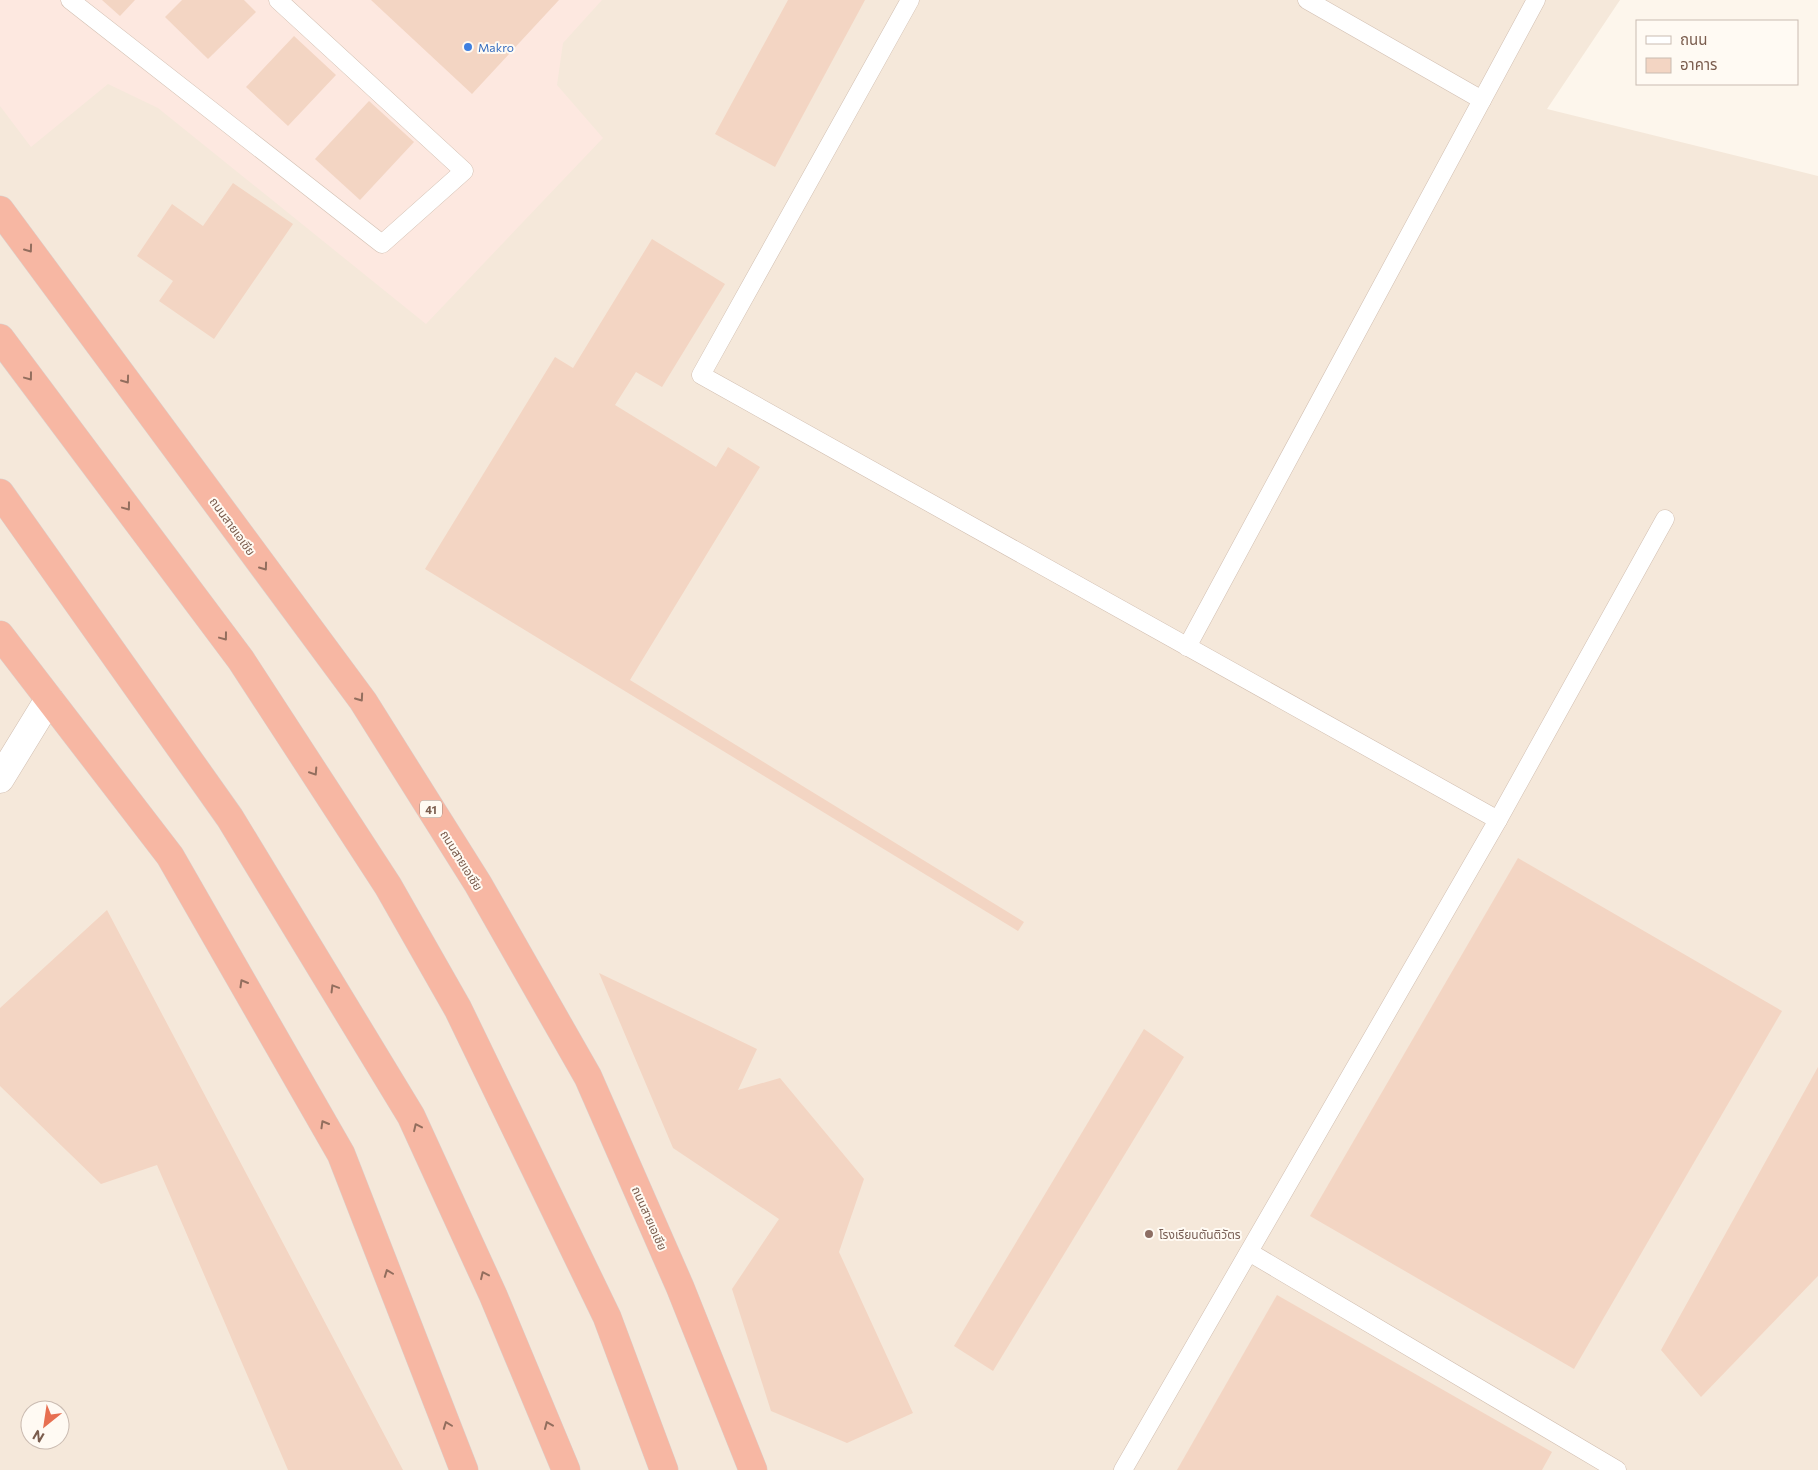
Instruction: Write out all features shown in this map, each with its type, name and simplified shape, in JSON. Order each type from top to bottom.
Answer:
[{"type":"highway","name":"ถนนสายเอเชีย","points":[[0,210],[362,701],[478,884],[588,1077],[680,1287],[754,1470]]},
{"type":"highway","points":[[0,338],[241,660],[388,886],[458,1009],[607,1317],[664,1470]]},
{"type":"highway","points":[[0,493],[230,818],[411,1116],[493,1295],[566,1470]]},
{"type":"highway","points":[[0,635],[170,856],[341,1154],[464,1470]]},
{"type":"street","points":[[0,779],[49,699]]},
{"type":"lane","points":[[70,0],[382,244],[464,171],[278,0]]},
{"type":"lane","points":[[910,0],[701,375],[1498,820]]},
{"type":"lane","points":[[1307,0],[1482,100]]},
{"type":"lane","points":[[1187,647],[1536,0]]},
{"type":"lane","points":[[1123,1470],[1498,820],[1665,519]]},
{"type":"lane","points":[[1249,1252],[1616,1470]]},
{"type":"shaded area","points":[[0,0],[1620,0],[1547,109],[1818,176],[1818,1470],[0,1470]]},
{"type":"shaded area","points":[[0,0],[602,0],[563,43],[557,85],[603,138],[426,324],[158,108],[108,84],[31,147],[0,106]]},
{"type":"building","points":[[102,0],[135,0],[120,16]]},
{"type":"building","points":[[182,0],[244,0],[256,12],[208,59],[165,17]]},
{"type":"building","name":"Makro","points":[[371,0],[559,0],[472,94]]},
{"type":"building","points":[[788,0],[865,0],[775,167],[715,134]]},
{"type":"building","points":[[294,36],[336,75],[288,126],[246,87]]},
{"type":"building","points":[[369,101],[414,142],[360,200],[315,159]]},
{"type":"building","points":[[233,183],[293,224],[214,339],[159,301],[173,281],[137,256],[172,204],[203,226]]},
{"type":"building","points":[[652,239],[725,284],[662,387],[636,372],[615,405],[716,467],[728,447],[760,467],[630,680],[1024,922],[1018,931],[425,569],[555,357],[573,368]]},
{"type":"building","points":[[1518,858],[1782,1011],[1574,1369],[1310,1216]]},
{"type":"building","points":[[107,910],[403,1470],[288,1470],[157,1165],[101,1184],[0,1086],[0,1008]]},
{"type":"building","points":[[599,973],[757,1049],[738,1090],[780,1078],[864,1179],[839,1252],[913,1413],[847,1443],[771,1411],[732,1289],[779,1219],[673,1148]]},
{"type":"building","points":[[1144,1029],[1184,1057],[993,1371],[954,1346]]},
{"type":"building","points":[[1818,1067],[1818,1276],[1701,1397],[1661,1350]]},
{"type":"building","points":[[1277,1295],[1552,1452],[1542,1470],[1177,1470]]},
{"type":"place","name":"Makro","points":[[468,47]]},
{"type":"place","name":"โรงเรียนตันติวัตร","points":[[1149,1234]]}]
